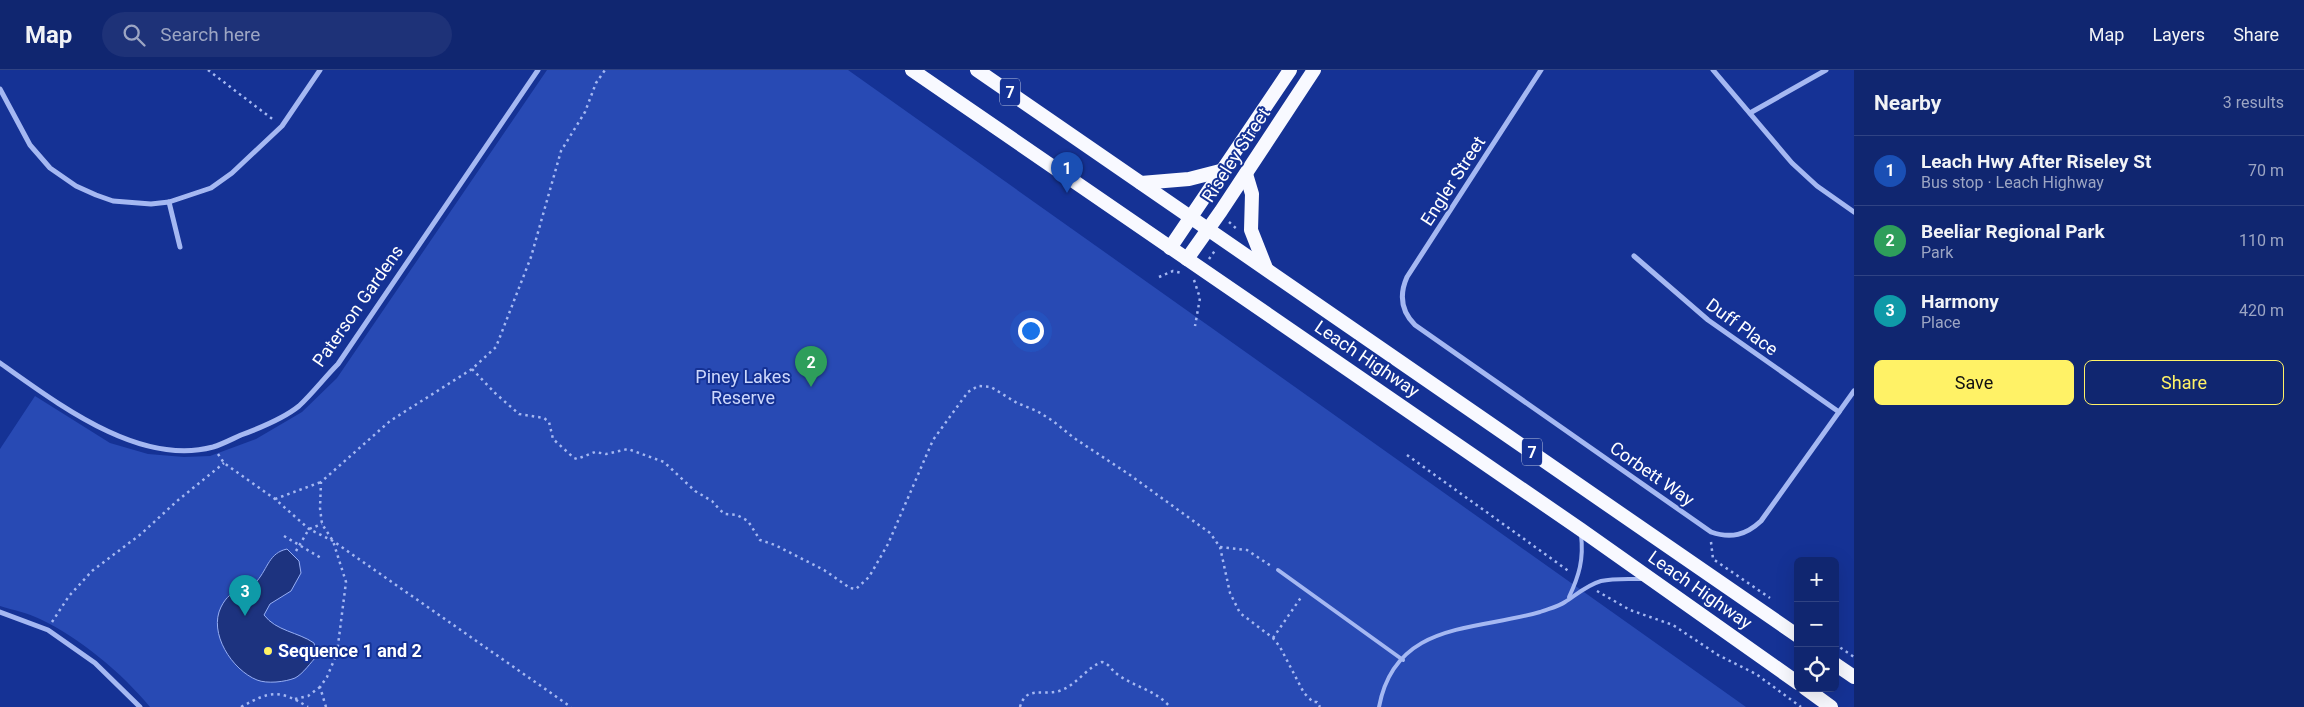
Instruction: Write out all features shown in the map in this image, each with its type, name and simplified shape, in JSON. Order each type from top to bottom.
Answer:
[{"type":"highway","name":"Leach Highway","points":[[912,70],[1187,259],[1197,276],[1580,529],[1794,680]]},
{"type":"highway","name":"Leach Highway","points":[[977,70],[1794,633]]},
{"type":"highway","name":"Riseley Street","points":[[1170,248],[1290,70]]},
{"type":"highway","name":"Riseley Street","points":[[1187,259],[1246,174],[1314,70]]},
{"type":"highway","points":[[1141,183],[1189,179],[1224,170]]},
{"type":"highway","points":[[1246,174],[1252,194],[1251,230],[1266,268]]},
{"type":"highway","points":[[1839,667],[1854,677]]},
{"type":"highway","points":[[1810,692],[1831,707]]},
{"type":"street","points":[[0,90],[30,145],[50,168],[76,186],[113,201],[150,204],[169,202],[211,188],[232,173],[282,126],[320,70]]},
{"type":"street","name":"Engler Street","points":[[1405,311],[1402,295],[1407,277],[1540,70]]},
{"type":"street","points":[[1713,70],[1792,163],[1817,186],[1854,212]]},
{"type":"street","points":[[1750,113],[1826,70]]},
{"type":"street","name":"Paterson Gardens","points":[[0,363],[77,415],[114,435],[150,446],[186,450],[212,447],[258,429],[298,406],[338,364],[536,71]]},
{"type":"street","points":[[169,202],[180,247]]},
{"type":"street","name":"Duff Place","points":[[1634,256],[1708,320],[1839,412]]},
{"type":"street","name":"Corbett Way","points":[[1405,311],[1410,319],[1424,332],[1711,532],[1722,536],[1744,534],[1761,521],[1854,391]]},
{"type":"street","points":[[0,612],[48,630],[95,662],[140,707]]},
{"type":"lane","points":[[1569,598],[1578,578],[1582,560],[1580,529]]},
{"type":"lane","points":[[1278,570],[1403,660]]},
{"type":"lane","points":[[1379,707],[1390,675],[1421,642],[1444,632],[1539,612],[1565,602],[1590,586],[1608,580],[1653,579]]},
{"type":"path","points":[[208,70],[282,126]]},
{"type":"path","points":[[275,499],[321,482],[390,421],[472,369],[496,347],[531,257],[561,151],[586,112],[596,83],[605,70]]},
{"type":"path","points":[[1228,222],[1242,234]]},
{"type":"path","points":[[1190,278],[1197,276],[1223,239]]},
{"type":"path","points":[[1159,277],[1173,271],[1185,275]]},
{"type":"path","points":[[1195,326],[1200,298],[1197,276]]},
{"type":"path","points":[[472,369],[519,414],[544,418],[549,422],[553,439],[574,458],[578,459],[595,452],[606,454],[628,449],[664,462],[695,490],[712,500],[725,514],[737,515],[748,521],[760,540],[775,545],[824,570],[850,588],[856,589],[862,586],[869,577],[894,532],[933,440],[968,392],[978,386],[991,386],[1018,403],[1053,421],[1074,438],[1130,474],[1210,533],[1220,547],[1226,577],[1234,602],[1246,619],[1273,638],[1280,647],[1304,693],[1308,698],[1318,702],[1320,707]]},
{"type":"path","points":[[212,447],[224,463],[275,499],[309,529],[333,541],[571,707]]},
{"type":"path","points":[[1407,455],[1578,578]]},
{"type":"path","points":[[48,630],[69,596],[92,571],[141,534],[177,501],[224,463]]},
{"type":"path","points":[[295,699],[308,696],[320,687],[327,677],[337,653],[346,582],[333,541],[322,524],[321,482]]},
{"type":"path","points":[[296,551],[309,529],[322,524]]},
{"type":"path","points":[[1711,532],[1713,559],[1774,602]]},
{"type":"path","points":[[284,536],[321,558]]},
{"type":"path","points":[[1220,547],[1247,550],[1278,570]]},
{"type":"path","points":[[1590,586],[1630,610],[1673,625],[1718,655],[1756,674],[1801,707]]},
{"type":"path","points":[[1273,638],[1306,590]]},
{"type":"path","points":[[1839,647],[1854,657]]},
{"type":"path","points":[[1020,707],[1026,695],[1031,692],[1059,692],[1102,662],[1119,676],[1153,694],[1170,707]]},
{"type":"path","points":[[320,687],[326,707]]},
{"type":"path","points":[[241,707],[271,694],[288,695],[308,707]]},
{"type":"green space","name":"Piney Lakes Reserve","points":[[547,70],[848,70],[1746,707],[150,707],[127,682],[85,646],[35,617],[0,606],[0,449],[35,396],[110,443],[148,454],[184,457],[210,456],[256,439],[302,412],[337,378]]},
{"type":"shaded area","points":[[287,549],[299,561],[301,573],[291,591],[270,604],[264,615],[275,625],[314,643],[317,656],[295,678],[286,681],[266,682],[248,675],[231,659],[220,639],[218,617],[221,607],[230,595],[253,585],[261,576],[272,557]]},
{"type":"place","name":"Leach Hwy After Riseley St","points":[[1067,193]]},
{"type":"place","name":"Beeliar Regional Park","points":[[811,387]]},
{"type":"place","name":"Harmony","points":[[245,616]]},
{"type":"place","name":"Sequence 1 and 2","points":[[268,651]]}]
